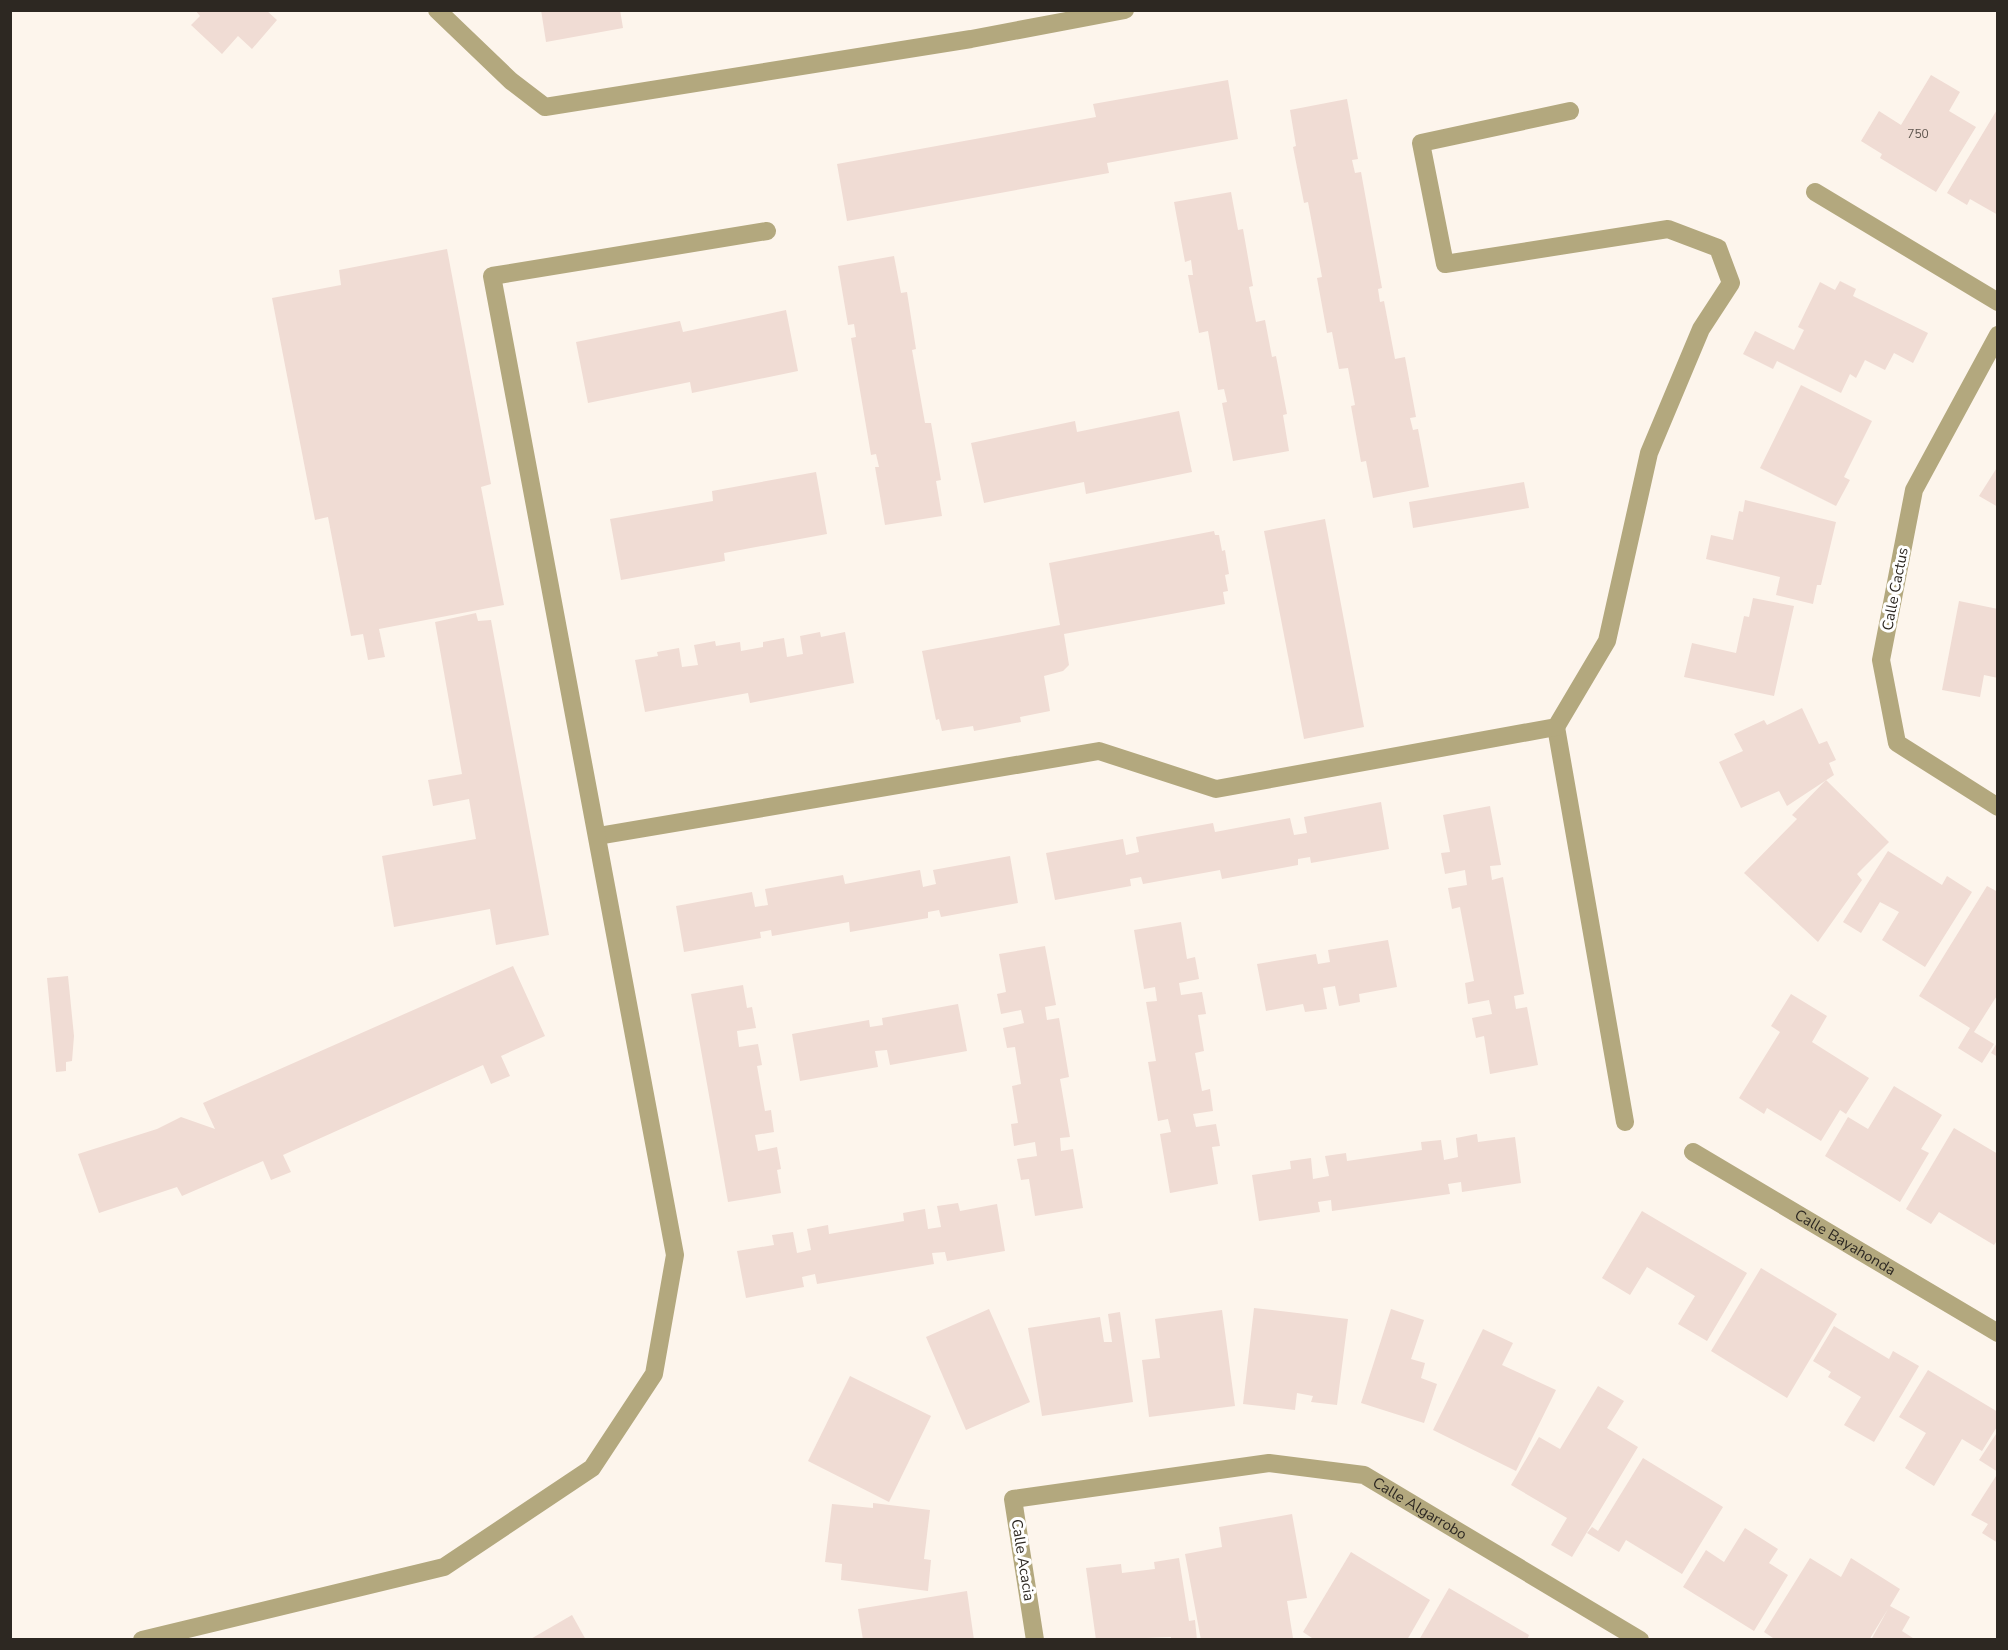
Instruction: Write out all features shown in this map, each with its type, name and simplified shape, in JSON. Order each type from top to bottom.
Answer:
[{"type":"street","points":[[437,10],[511,81],[545,107],[971,39],[1125,10]]},
{"type":"street","points":[[1570,111],[1421,143],[1444,264],[1668,229],[1718,248],[1731,283],[1701,329],[1649,453],[1607,641],[1556,727],[1625,1122]]},
{"type":"street","points":[[1815,192],[1998,302]]},
{"type":"street","points":[[142,1640],[444,1567],[592,1468],[654,1374],[675,1255],[492,276],[767,231]]},
{"type":"street","name":"Calle Cactus","points":[[1998,335],[1914,490],[1881,660],[1897,743],[1998,807]]},
{"type":"street","points":[[598,837],[1099,751],[1216,789],[1556,727]]},
{"type":"street","name":"Calle Bayahonda","points":[[1693,1152],[1998,1333]]},
{"type":"street","name":"Calle Algarrobo","points":[[1067,1491],[1269,1463],[1364,1475],[1640,1640]]},
{"type":"street","name":"Calle Acacia","points":[[1035,1640],[1013,1498],[1067,1491]]},
{"type":"building","points":[[195,10],[266,10],[277,20],[252,49],[238,36],[222,54],[191,25],[200,16]]},
{"type":"building","points":[[541,10],[620,10],[623,28],[546,42]]},
{"type":"building","points":[[1931,75],[1960,92],[1949,111],[1976,127],[1936,192],[1880,158],[1882,154],[1861,141],[1879,111],[1901,125]]},
{"type":"building","points":[[1228,80],[1238,139],[1107,163],[1109,173],[847,221],[837,164],[1096,117],[1093,104]]},
{"type":"building","points":[[1347,99],[1358,159],[1352,160],[1355,173],[1361,172],[1382,288],[1378,289],[1380,302],[1384,301],[1395,359],[1405,357],[1416,417],[1410,418],[1413,430],[1418,429],[1429,487],[1373,498],[1366,461],[1361,462],[1351,406],[1355,405],[1348,368],[1339,369],[1332,332],[1327,333],[1317,278],[1322,277],[1308,202],[1304,203],[1293,147],[1296,146],[1290,110]]},
{"type":"building","points":[[1998,108],[1998,215],[1970,199],[1967,205],[1947,193]]},
{"type":"building","points":[[1231,192],[1238,230],[1243,229],[1253,286],[1249,287],[1256,322],[1265,320],[1272,357],[1276,356],[1287,414],[1283,415],[1289,451],[1233,461],[1222,403],[1227,402],[1224,389],[1218,390],[1208,331],[1199,333],[1188,275],[1193,275],[1191,260],[1185,262],[1174,202]]},
{"type":"building","points":[[447,249],[491,484],[481,487],[504,605],[379,629],[385,657],[368,660],[363,634],[351,636],[328,517],[315,520],[272,298],[341,285],[339,270]]},
{"type":"building","points":[[894,256],[901,293],[907,292],[916,349],[912,350],[925,423],[931,423],[941,480],[936,481],[942,516],[885,525],[875,467],[879,467],[876,454],[871,455],[851,338],[856,337],[854,324],[848,325],[838,266]]},
{"type":"building","points":[[1840,281],[1856,289],[1853,296],[1928,333],[1913,363],[1894,353],[1885,370],[1865,360],[1856,378],[1850,374],[1841,393],[1777,361],[1773,369],[1743,354],[1755,331],[1794,350],[1804,330],[1798,327],[1820,282],[1835,290]]},
{"type":"building","points":[[786,310],[798,371],[692,393],[690,382],[588,403],[576,342],[680,321],[683,332]]},
{"type":"building","points":[[1801,385],[1872,421],[1844,477],[1850,480],[1836,506],[1760,468]]},
{"type":"building","points":[[1179,411],[1192,472],[1086,494],[1084,482],[984,503],[971,443],[1075,421],[1077,432]]},
{"type":"building","points":[[1998,466],[1998,507],[1979,496]]},
{"type":"building","points":[[816,472],[827,534],[724,553],[725,561],[621,580],[610,519],[713,501],[712,491]]},
{"type":"building","points":[[1524,482],[1529,508],[1413,528],[1409,502]]},
{"type":"building","points":[[1745,500],[1836,522],[1821,585],[1817,585],[1813,604],[1776,595],[1780,577],[1706,559],[1711,535],[1733,540],[1739,511],[1743,512]]},
{"type":"building","points":[[1325,519],[1364,727],[1304,739],[1264,531]]},
{"type":"building","points":[[1214,531],[1215,535],[1219,535],[1222,551],[1225,550],[1229,574],[1225,575],[1228,591],[1223,592],[1225,604],[1064,634],[1069,665],[1063,671],[1044,676],[1050,711],[1020,717],[1021,722],[974,731],[973,726],[942,731],[939,719],[936,720],[922,651],[1060,625],[1049,563]]},
{"type":"building","points":[[1753,598],[1794,606],[1774,696],[1684,677],[1692,643],[1736,653],[1744,616],[1749,617]]},
{"type":"building","points":[[1959,601],[1998,609],[1998,678],[1984,675],[1980,697],[1942,690]]},
{"type":"building","points":[[476,613],[478,621],[491,620],[549,935],[496,945],[490,909],[394,927],[382,856],[476,839],[469,799],[433,806],[428,780],[462,774],[435,622]]},
{"type":"building","points":[[820,632],[821,637],[845,632],[854,683],[750,703],[748,693],[645,712],[635,660],[658,656],[657,652],[679,648],[682,667],[698,665],[694,645],[715,641],[716,646],[740,642],[741,651],[763,647],[763,642],[784,638],[787,657],[803,654],[800,636]]},
{"type":"building","points":[[1802,708],[1819,744],[1827,741],[1836,760],[1829,763],[1834,775],[1787,806],[1779,791],[1741,808],[1719,762],[1743,751],[1734,734],[1764,720],[1767,725]]},
{"type":"building","points":[[1826,780],[1889,842],[1857,874],[1862,880],[1818,942],[1744,873],[1797,819],[1792,815]]},
{"type":"building","points":[[1381,802],[1389,849],[1311,863],[1310,857],[1298,859],[1298,865],[1222,879],[1220,870],[1143,884],[1141,877],[1130,879],[1131,886],[1055,900],[1046,853],[1123,839],[1126,855],[1139,852],[1136,837],[1213,823],[1215,832],[1290,818],[1294,835],[1307,833],[1304,817]]},
{"type":"building","points":[[1490,806],[1501,865],[1490,866],[1492,880],[1503,877],[1524,994],[1514,996],[1516,1009],[1527,1007],[1538,1065],[1490,1074],[1484,1036],[1476,1038],[1472,1018],[1492,1014],[1489,1000],[1468,1004],[1465,983],[1474,981],[1460,907],[1452,909],[1448,888],[1467,885],[1465,870],[1445,874],[1441,853],[1450,852],[1443,815]]},
{"type":"building","points":[[1888,851],[1942,885],[1947,876],[1972,892],[1925,967],[1882,940],[1899,912],[1880,902],[1861,933],[1843,922]]},
{"type":"building","points":[[1010,856],[1018,903],[941,917],[939,910],[928,912],[928,918],[850,932],[849,922],[772,936],[771,930],[760,932],[761,938],[684,952],[676,906],[752,892],[755,907],[768,905],[765,889],[843,875],[845,884],[920,870],[923,887],[936,884],[933,870]]},
{"type":"building","points":[[1987,886],[1998,892],[1998,994],[1974,1032],[1994,1044],[1982,1063],[1958,1048],[1970,1028],[1919,996]]},
{"type":"building","points":[[1181,922],[1187,959],[1195,957],[1199,979],[1179,983],[1181,995],[1202,992],[1206,1014],[1198,1015],[1204,1051],[1195,1053],[1202,1091],[1210,1089],[1213,1111],[1193,1114],[1196,1127],[1216,1124],[1220,1146],[1212,1147],[1218,1184],[1170,1193],[1160,1134],[1171,1132],[1168,1119],[1158,1121],[1148,1062],[1156,1061],[1146,1002],[1157,1001],[1155,987],[1144,989],[1134,930]]},
{"type":"building","points":[[1388,940],[1397,987],[1359,994],[1360,1002],[1339,1006],[1335,986],[1323,988],[1327,1009],[1305,1012],[1303,1004],[1266,1011],[1257,964],[1316,954],[1318,964],[1330,962],[1328,950]]},
{"type":"building","points":[[1045,946],[1056,1005],[1045,1007],[1047,1020],[1059,1018],[1069,1077],[1060,1079],[1070,1137],[1060,1138],[1061,1151],[1073,1149],[1083,1208],[1035,1216],[1029,1179],[1021,1180],[1017,1159],[1037,1156],[1035,1142],[1014,1146],[1011,1124],[1018,1123],[1012,1086],[1021,1084],[1015,1047],[1007,1048],[1003,1028],[1024,1023],[1021,1010],[1001,1014],[997,994],[1006,992],[999,954]]},
{"type":"building","points":[[513,966],[545,1036],[501,1056],[510,1076],[491,1084],[483,1065],[283,1155],[291,1172],[271,1180],[263,1161],[182,1196],[177,1187],[99,1213],[78,1154],[157,1129],[181,1117],[215,1129],[203,1103]]},
{"type":"building","points":[[68,976],[74,1036],[72,1061],[66,1062],[66,1071],[56,1072],[47,978]]},
{"type":"building","points":[[743,985],[747,1008],[752,1007],[756,1028],[737,1031],[739,1047],[758,1044],[762,1065],[757,1066],[765,1111],[771,1110],[774,1132],[755,1135],[758,1151],[777,1147],[781,1169],[777,1170],[781,1193],[728,1202],[691,994]]},
{"type":"building","points":[[1791,994],[1827,1016],[1812,1042],[1869,1078],[1846,1114],[1840,1110],[1821,1141],[1767,1108],[1764,1114],[1739,1098],[1780,1032],[1771,1026]]},
{"type":"building","points":[[958,1004],[967,1051],[890,1065],[887,1050],[875,1051],[878,1067],[800,1081],[792,1034],[869,1020],[870,1027],[883,1025],[882,1018]]},
{"type":"building","points":[[1998,1041],[1998,1057],[1991,1053]]},
{"type":"building","points":[[1894,1086],[1942,1115],[1921,1149],[1929,1153],[1900,1202],[1825,1156],[1848,1117],[1868,1129]]},
{"type":"building","points":[[1954,1128],[1998,1154],[1998,1239],[1994,1245],[1939,1212],[1931,1224],[1906,1209]]},
{"type":"building","points":[[1477,1134],[1478,1142],[1515,1137],[1521,1183],[1462,1192],[1461,1182],[1448,1184],[1450,1194],[1332,1211],[1331,1200],[1318,1202],[1320,1212],[1259,1221],[1252,1175],[1291,1169],[1290,1161],[1311,1158],[1313,1179],[1329,1176],[1325,1156],[1346,1153],[1347,1161],[1422,1150],[1421,1142],[1441,1140],[1444,1160],[1458,1157],[1456,1138]]},
{"type":"building","points":[[958,1203],[960,1211],[997,1204],[1005,1251],[947,1261],[945,1252],[932,1253],[934,1264],[817,1284],[815,1274],[802,1277],[804,1287],[746,1298],[737,1251],[774,1245],[772,1235],[793,1232],[797,1253],[811,1250],[807,1229],[828,1225],[829,1234],[904,1221],[903,1213],[925,1209],[928,1229],[941,1227],[937,1206]]},
{"type":"building","points":[[1642,1211],[1747,1273],[1707,1341],[1678,1324],[1695,1296],[1647,1267],[1630,1295],[1602,1278]]},
{"type":"building","points":[[1761,1268],[1837,1314],[1787,1398],[1711,1351]]},
{"type":"building","points":[[1254,1308],[1348,1319],[1337,1405],[1311,1402],[1313,1396],[1297,1393],[1295,1410],[1243,1404]]},
{"type":"building","points":[[989,1309],[1030,1402],[966,1430],[926,1337]]},
{"type":"building","points":[[1391,1309],[1424,1320],[1411,1359],[1425,1363],[1421,1378],[1437,1384],[1424,1423],[1361,1403]]},
{"type":"building","points":[[1222,1310],[1235,1406],[1149,1417],[1142,1360],[1160,1358],[1155,1319]]},
{"type":"building","points":[[1120,1312],[1133,1402],[1042,1416],[1028,1328],[1100,1317],[1104,1342],[1112,1342],[1108,1314]]},
{"type":"building","points":[[1834,1326],[1889,1359],[1893,1351],[1919,1366],[1874,1442],[1844,1425],[1861,1397],[1828,1377],[1831,1372],[1813,1361]]},
{"type":"building","points":[[1483,1329],[1513,1343],[1502,1365],[1556,1390],[1516,1471],[1433,1430]]},
{"type":"building","points":[[1928,1370],[1998,1412],[1998,1425],[1982,1451],[1962,1439],[1934,1486],[1905,1468],[1926,1433],[1899,1417]]},
{"type":"building","points":[[850,1376],[931,1416],[889,1502],[808,1461]]},
{"type":"building","points":[[1598,1386],[1624,1401],[1607,1428],[1638,1447],[1572,1557],[1551,1545],[1567,1518],[1511,1485],[1539,1437],[1560,1449]]},
{"type":"building","points":[[1998,1431],[1998,1472],[1979,1460]]},
{"type":"building","points":[[1643,1458],[1723,1507],[1682,1574],[1626,1540],[1619,1552],[1587,1533],[1592,1527],[1598,1531]]},
{"type":"building","points":[[1998,1473],[1998,1543],[1982,1533],[1988,1524],[1971,1515]]},
{"type":"building","points":[[873,1503],[930,1510],[924,1559],[931,1560],[928,1591],[841,1580],[842,1564],[825,1562],[832,1504],[873,1508]]},
{"type":"building","points":[[1292,1514],[1307,1598],[1287,1601],[1293,1638],[1201,1640],[1185,1554],[1222,1547],[1219,1527]]},
{"type":"building","points":[[1745,1528],[1778,1549],[1769,1563],[1788,1575],[1754,1631],[1683,1587],[1706,1550],[1724,1562]]},
{"type":"building","points":[[1351,1552],[1430,1600],[1407,1640],[1315,1640],[1303,1632]]},
{"type":"building","points":[[1179,1558],[1189,1621],[1195,1620],[1197,1640],[1171,1640],[1171,1637],[1096,1640],[1086,1568],[1121,1564],[1122,1573],[1155,1569],[1154,1562]]},
{"type":"building","points":[[1810,1558],[1841,1577],[1851,1558],[1900,1589],[1890,1606],[1910,1617],[1902,1631],[1916,1640],[1871,1640],[1888,1609],[1869,1640],[1776,1640],[1764,1632]]},
{"type":"building","points":[[1449,1588],[1529,1635],[1527,1640],[1419,1640]]},
{"type":"building","points":[[967,1591],[974,1640],[863,1640],[858,1609]]},
{"type":"building","points":[[572,1615],[586,1640],[529,1640]]}]
